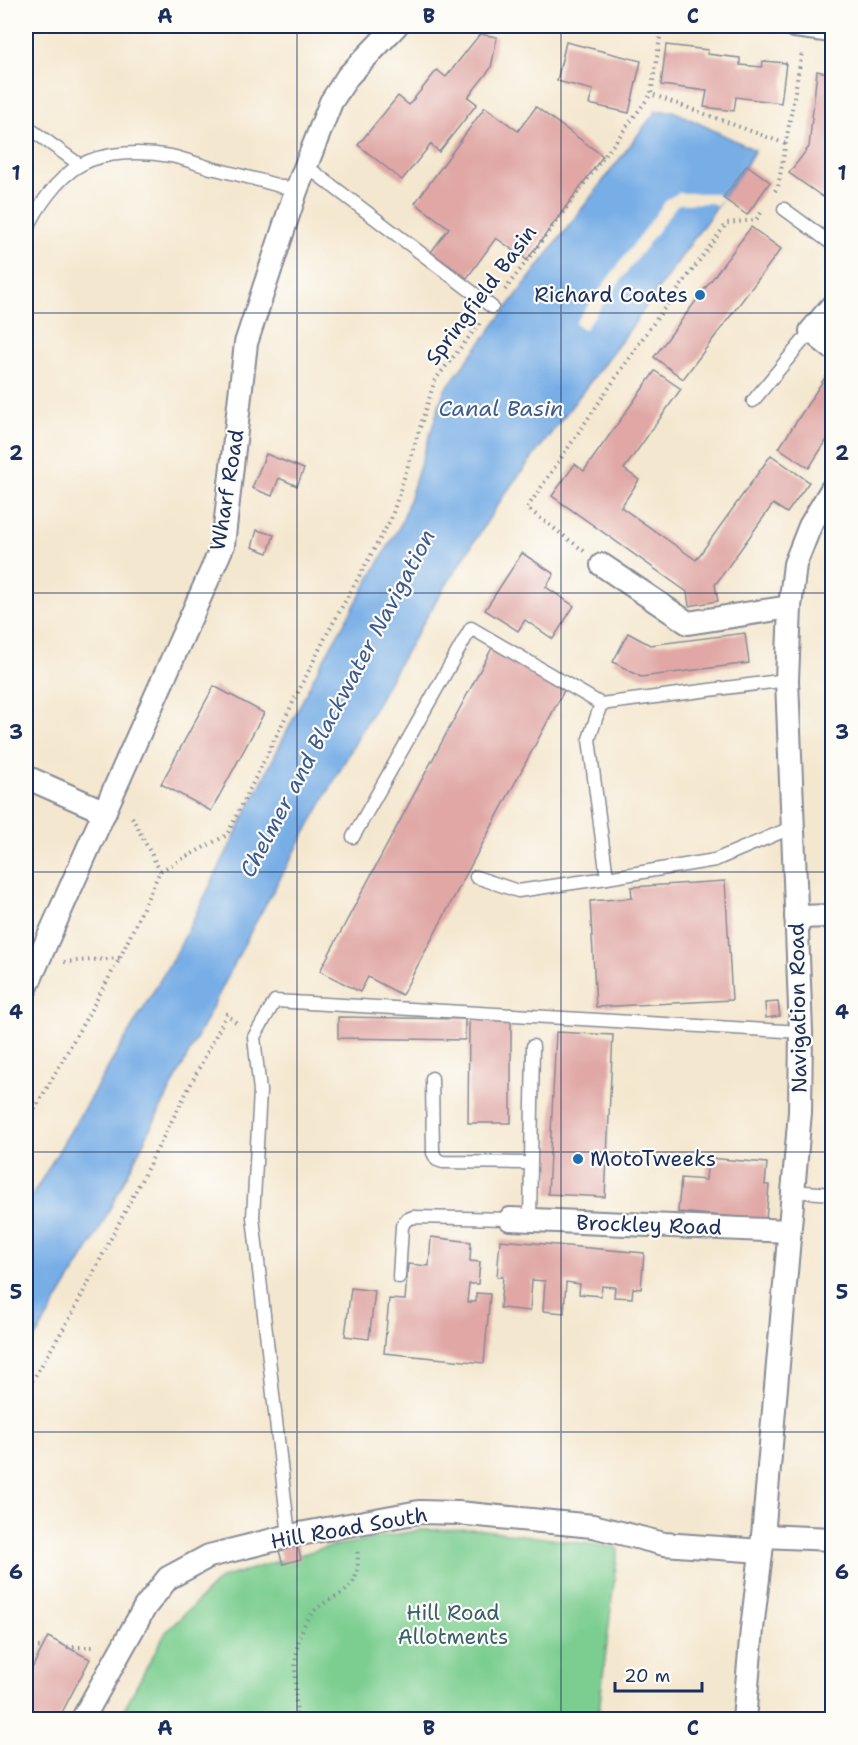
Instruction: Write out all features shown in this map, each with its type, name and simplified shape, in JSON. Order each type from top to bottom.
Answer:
[{"type":"street","name":"Wharf Road","points":[[26,988],[223,544],[246,343],[296,191],[331,102],[348,76],[396,26]]},
{"type":"street","points":[[800,26],[832,31]]},
{"type":"street","points":[[832,306],[811,331],[832,348]]},
{"type":"street","name":"Navigation Road","points":[[744,1719],[762,1544],[800,1112],[801,1032],[788,680],[790,607],[795,564],[810,526],[832,489]]},
{"type":"street","points":[[602,565],[687,624],[790,607]]},
{"type":"street","points":[[26,777],[105,812]]},
{"type":"street","points":[[796,917],[832,916]]},
{"type":"street","name":"Brockley Road","points":[[520,1219],[789,1231]]},
{"type":"street","name":"Hill Road South","points":[[82,1719],[145,1607],[168,1578],[209,1556],[289,1536],[419,1512],[593,1526],[663,1544],[762,1544],[832,1539]]},
{"type":"lane","points":[[26,126],[80,165]]},
{"type":"lane","points":[[26,232],[32,219],[54,188],[80,165],[111,155],[171,156],[296,191]]},
{"type":"lane","points":[[306,166],[492,307]]},
{"type":"lane","points":[[784,209],[832,244]]},
{"type":"lane","points":[[753,401],[811,331]]},
{"type":"lane","points":[[352,837],[471,628],[601,704],[788,680]]},
{"type":"lane","points":[[601,704],[589,739],[607,878]]},
{"type":"lane","points":[[477,877],[518,891],[607,878],[715,860],[793,827]]},
{"type":"lane","points":[[289,1536],[253,1217],[260,1090],[254,1037],[275,1001],[801,1032]]},
{"type":"lane","points":[[399,1277],[402,1226],[406,1220],[413,1217],[520,1219],[531,1163],[533,1046]]},
{"type":"lane","points":[[432,1078],[433,1153],[436,1160],[531,1163]]},
{"type":"lane","points":[[792,1191],[832,1194]]},
{"type":"path","name":"Springfield Basin","points":[[160,871],[227,835],[328,632],[391,519],[435,380],[651,94],[662,26]]},
{"type":"path","points":[[774,193],[778,187],[786,144],[800,26]]},
{"type":"path","points":[[651,94],[786,144]]},
{"type":"path","points":[[602,565],[527,508],[647,332],[727,223],[756,220],[765,206]]},
{"type":"path","points":[[26,1125],[34,1107],[120,958],[160,871],[116,787]]},
{"type":"path","points":[[37,964],[120,958]]},
{"type":"path","points":[[26,1391],[71,1316],[227,1014],[254,1037]]},
{"type":"path","points":[[26,1108],[34,1107]]},
{"type":"path","points":[[297,1719],[297,1642],[306,1621],[319,1608],[355,1583],[359,1566],[352,1524]]},
{"type":"path","points":[[26,1647],[43,1647]]},
{"type":"green space","name":"Hill Road Allotments","points":[[478,1529],[618,1548],[598,1719],[118,1720],[166,1632],[221,1578],[323,1548],[420,1530]]},
{"type":"water","name":"Canal Basin","points":[[656,111],[673,111],[755,150],[625,336],[504,495],[436,601],[252,929],[95,1238],[26,1353],[26,1206],[178,950],[317,671],[402,522],[444,391]]},
{"type":"pier","points":[[678,193],[715,193],[723,198],[717,206],[712,203],[677,205],[584,330],[575,323],[667,199]]},
{"type":"building","points":[[480,34],[497,37],[491,68],[468,97],[477,104],[439,152],[431,144],[402,180],[358,145],[398,96],[409,105],[437,70],[446,77]]},
{"type":"building","points":[[566,42],[641,61],[629,113],[589,104],[593,90],[557,81]]},
{"type":"building","points":[[666,45],[708,50],[707,54],[740,58],[740,65],[762,67],[763,61],[786,63],[781,103],[736,97],[734,111],[704,107],[707,91],[661,85]]},
{"type":"building","points":[[817,71],[832,74],[832,185],[823,197],[789,173],[809,147]]},
{"type":"building","points":[[485,107],[518,131],[536,107],[603,156],[527,260],[496,238],[467,278],[431,252],[449,228],[415,203]]},
{"type":"building","points":[[747,165],[770,182],[747,215],[723,198]]},
{"type":"building","points":[[751,227],[781,249],[683,379],[654,357]]},
{"type":"building","points":[[830,370],[832,372],[832,432],[809,468],[779,448]]},
{"type":"building","points":[[655,371],[681,389],[624,469],[639,480],[621,507],[696,560],[771,455],[809,482],[787,513],[773,504],[715,585],[718,601],[689,606],[687,592],[552,496],[575,464],[584,471]]},
{"type":"building","points":[[266,454],[304,469],[297,486],[279,478],[272,496],[252,488]]},
{"type":"building","points":[[257,530],[274,535],[268,553],[252,547]]},
{"type":"building","points":[[522,553],[554,574],[546,587],[574,606],[553,639],[525,620],[518,631],[485,610]]},
{"type":"building","points":[[628,633],[650,645],[745,633],[749,663],[641,677],[613,662]]},
{"type":"building","points":[[493,646],[567,685],[402,995],[368,977],[360,992],[320,971]]},
{"type":"building","points":[[214,686],[264,713],[211,811],[161,784]]},
{"type":"building","points":[[725,881],[732,1000],[596,1007],[590,901],[632,898],[631,887]]},
{"type":"building","points":[[778,1002],[780,1016],[766,1018],[765,1003]]},
{"type":"building","points":[[338,1017],[465,1019],[465,1040],[338,1038]]},
{"type":"building","points":[[469,1019],[511,1019],[511,1123],[468,1123]]},
{"type":"building","points":[[556,1032],[613,1035],[605,1197],[548,1194]]},
{"type":"building","points":[[708,1158],[767,1163],[765,1185],[769,1185],[766,1220],[678,1212],[681,1178],[706,1180]]},
{"type":"building","points":[[431,1237],[471,1242],[470,1261],[480,1262],[478,1284],[469,1284],[467,1302],[476,1302],[476,1293],[490,1294],[484,1363],[384,1353],[389,1299],[405,1300],[408,1264],[429,1266]]},
{"type":"building","points":[[500,1240],[644,1253],[641,1289],[633,1288],[632,1298],[614,1297],[615,1287],[602,1286],[601,1296],[579,1294],[580,1284],[566,1282],[564,1313],[543,1311],[545,1281],[532,1280],[530,1311],[500,1308],[503,1277],[497,1277]]},
{"type":"building","points":[[351,1288],[375,1291],[369,1339],[345,1336]]},
{"type":"building","points":[[297,1543],[301,1559],[283,1564],[278,1548]]},
{"type":"building","points":[[48,1637],[90,1659],[58,1720],[26,1720],[26,1680]]},
{"type":"place","name":"Richard Coates","points":[[700,295]]},
{"type":"place","name":"MotoTweeks","points":[[578,1159]]},
{"type":"water label","name":"Chelmer and Blackwater Navigation","points":[[337,703]]}]
